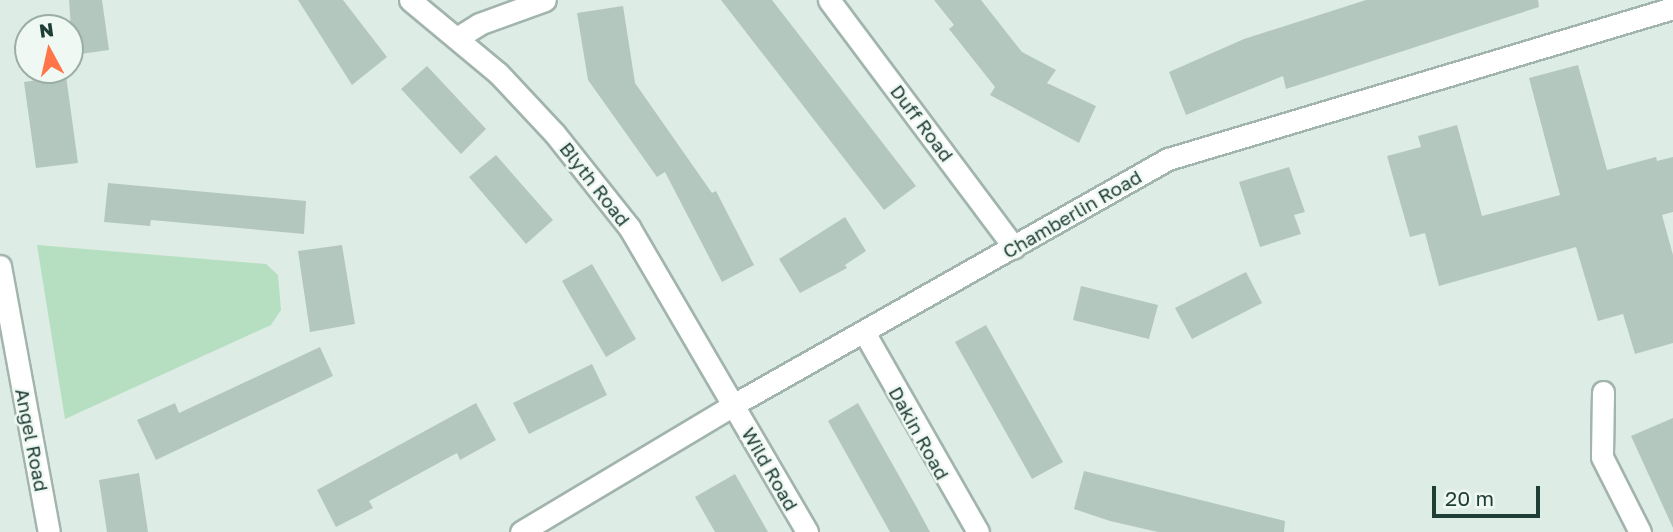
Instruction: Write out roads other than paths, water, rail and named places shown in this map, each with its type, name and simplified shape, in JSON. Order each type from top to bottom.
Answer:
[{"type":"street","name":"Blyth Road","points":[[410,0],[498,73],[555,134],[629,227],[733,405]]},
{"type":"street","points":[[457,38],[480,24],[545,0]]},
{"type":"street","name":"Duff Road","points":[[829,0],[1014,247]]},
{"type":"street","name":"Chamberlin Road","points":[[521,532],[733,405],[1187,151],[1673,8]]},
{"type":"street","name":"Angel Road","points":[[0,266],[49,532]]},
{"type":"street","name":"Dakin Road","points":[[864,331],[978,532]]},
{"type":"street","points":[[1603,392],[1602,457],[1640,532]]},
{"type":"street","name":"Wild Road","points":[[733,405],[807,532]]}]
